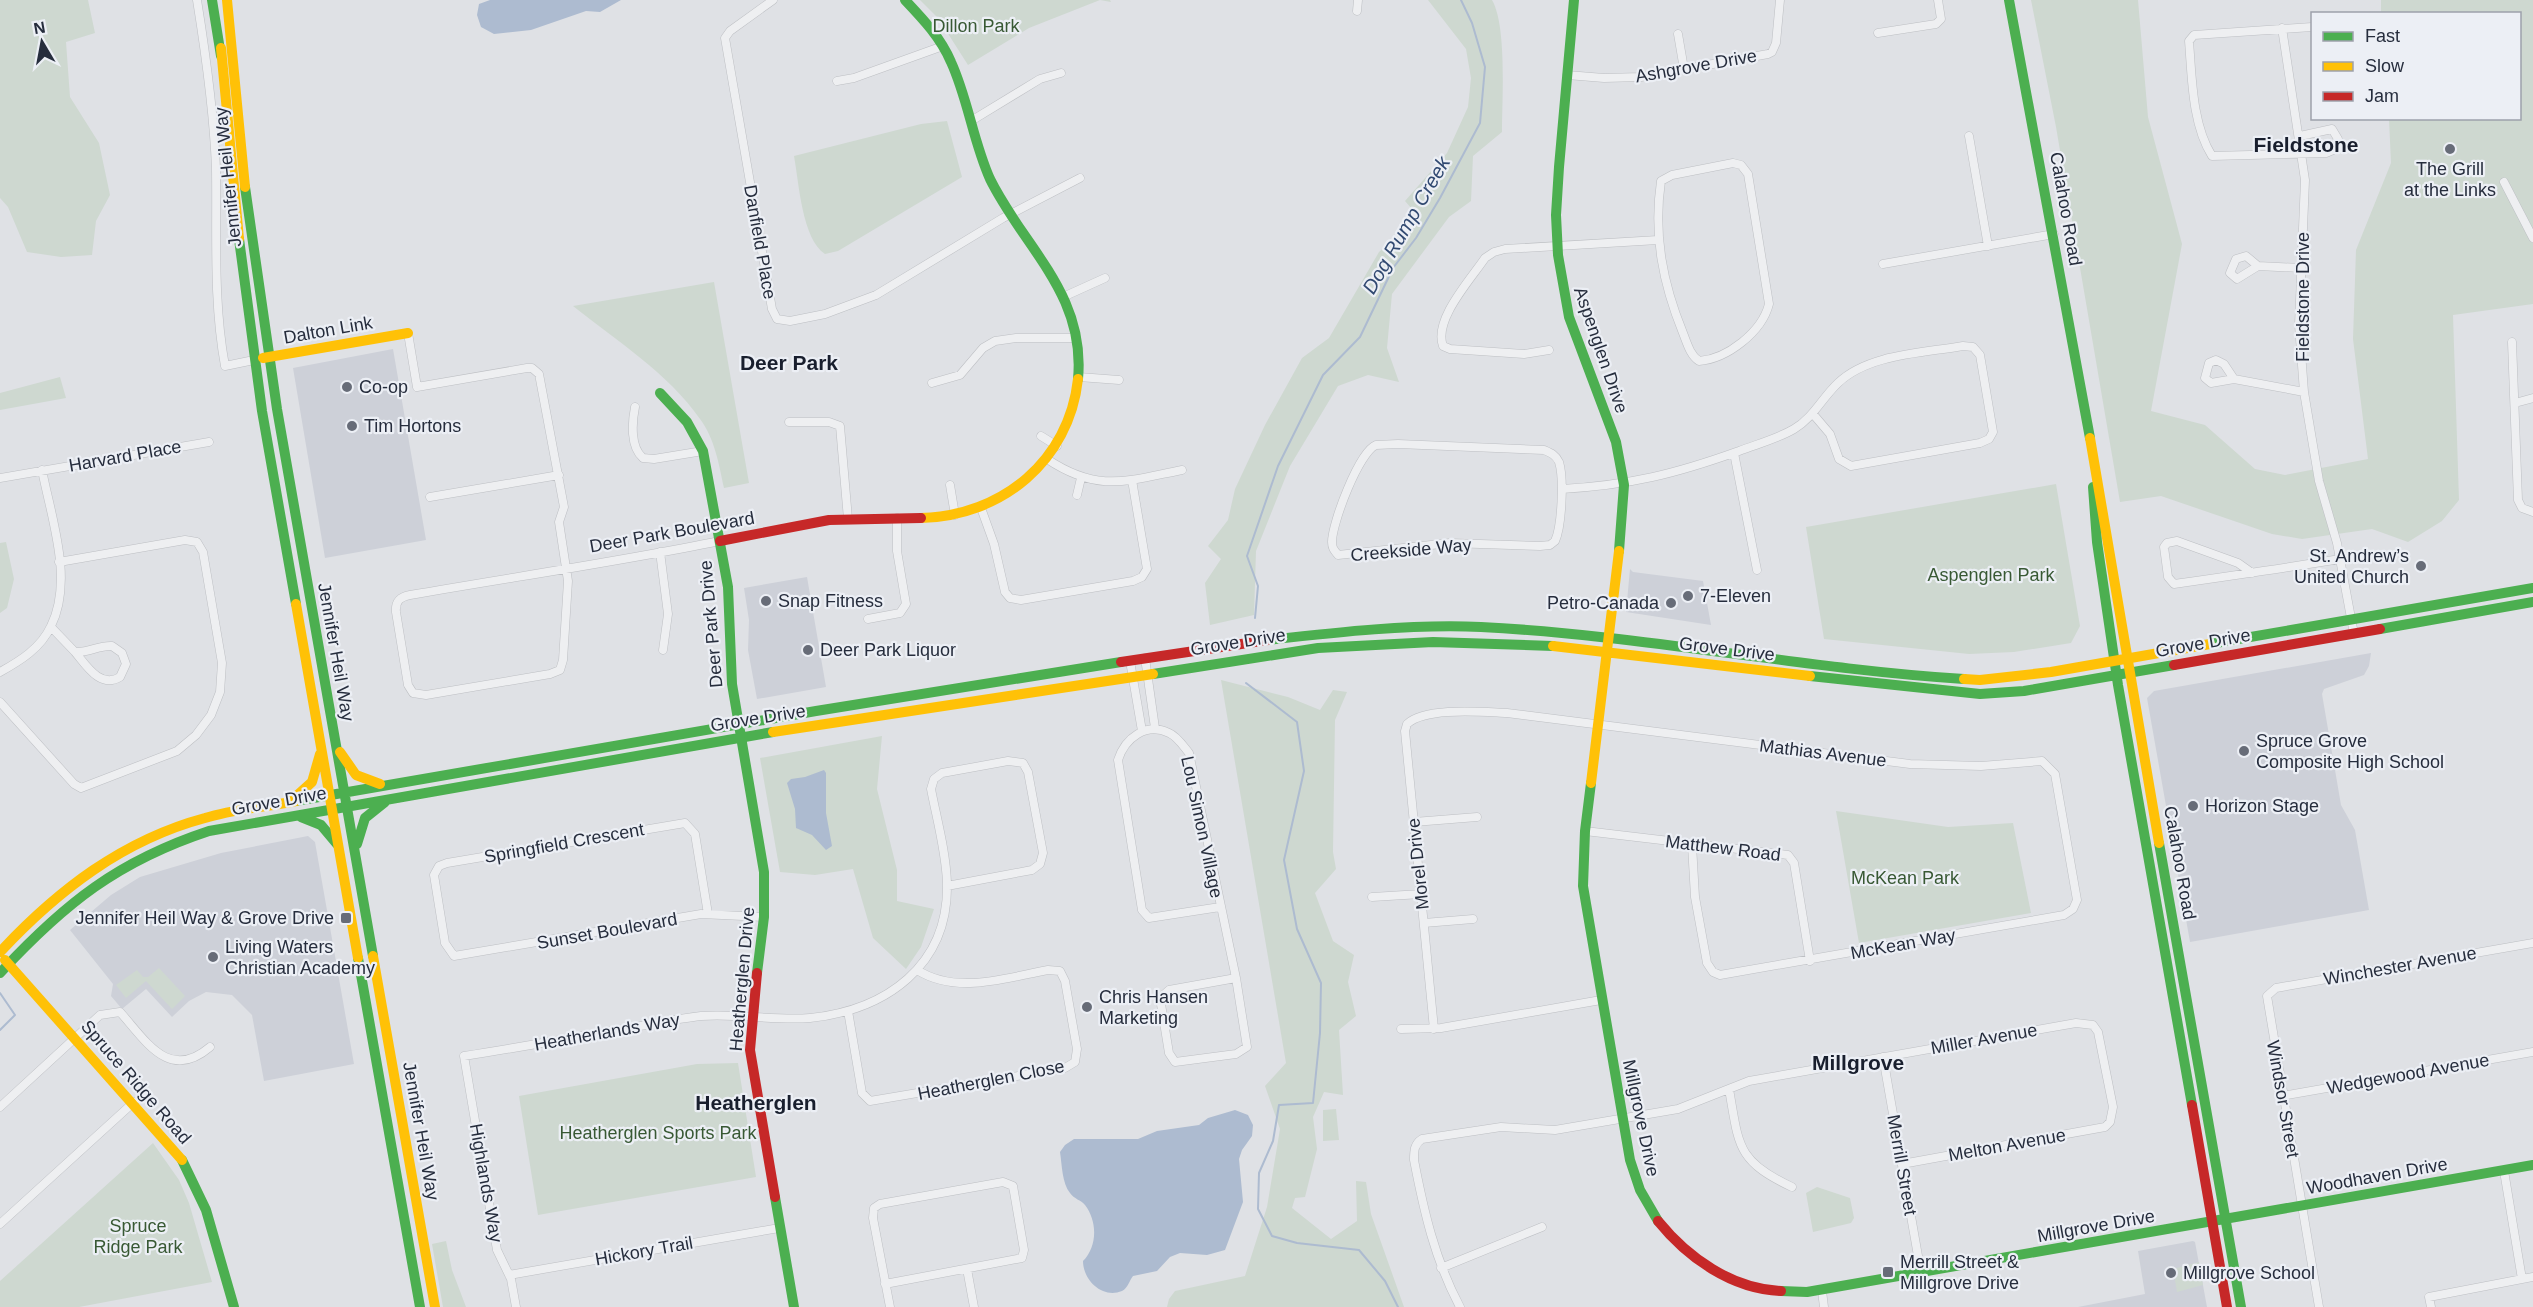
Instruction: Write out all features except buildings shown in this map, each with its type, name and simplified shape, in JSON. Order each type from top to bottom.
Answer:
[{"type":"main road","points":[[212,0],[221,56]]},
{"type":"main road","name":"Jennifer Heil Way","points":[[218,0],[235,213],[254,360],[420,1307]]},
{"type":"main road","name":"Jennifer Heil Way","points":[[227,0],[243,171],[269,357],[435,1307]]},
{"type":"main road","name":"Deer Park Boulevard","points":[[720,541],[848,519],[955,515],[981,508],[1019,486],[1047,459],[1057,446],[1069,421],[1079,377],[1076,338],[1063,297],[1011,214],[985,167],[956,72],[943,46],[905,0]]},
{"type":"main road","name":"Aspenglen Drive","points":[[1574,0],[1558,167],[1558,247],[1562,290],[1569,317],[1616,442],[1624,485],[1607,652]]},
{"type":"main road","name":"Calahoo Road","points":[[2008,0],[2054,234],[2087,424],[2097,542],[2121,660],[2129,673],[2241,1307]]},
{"type":"main road","name":"Dalton Link","points":[[254,360],[408,333]]},
{"type":"main road","name":"Deer Park Drive","points":[[660,393],[687,422],[703,452],[728,587],[732,684],[739,724]]},
{"type":"main road","name":"Grove Drive","points":[[0,973],[3,953],[53,897],[79,877],[128,846],[166,830],[207,817],[739,724],[1249,642],[1371,628],[1518,628],[1956,679],[2022,676],[2533,588]]},
{"type":"main road","name":"Grove Drive","points":[[3,953],[87,888],[135,858],[209,831],[741,737],[1282,651],[1371,644],[1507,643],[1607,652],[1956,693],[2024,691],[2533,602]]},
{"type":"main road","name":"Millgrove Drive","points":[[1607,652],[1585,831],[1583,867],[1585,905],[1633,1170],[1644,1200],[1662,1228],[1684,1252],[1704,1266],[1742,1284],[1774,1292],[1822,1291],[2212,1222]]},
{"type":"main road","name":"Calahoo Road","points":[[2121,660],[2117,675],[2227,1307]]},
{"type":"main road","name":"Heatherglen Drive","points":[[739,724],[764,861],[764,917],[751,1016],[753,1073],[794,1307]]},
{"type":"main road","points":[[335,742],[356,775],[386,785]]},
{"type":"main road","points":[[289,802],[312,782],[318,768],[321,745]]},
{"type":"main road","points":[[356,856],[358,833],[365,818],[390,799]]},
{"type":"main road","points":[[295,816],[311,819],[321,825],[340,848]]},
{"type":"main road","name":"Spruce Ridge Road","points":[[3,953],[172,1145],[195,1185],[234,1307]]},
{"type":"main road","name":"Woodhaven Drive","points":[[2212,1222],[2533,1165]]},
{"type":"street","name":"Jennifer Heil Way","points":[[197,0],[211,98],[216,166],[217,310],[225,366],[254,360]]},
{"type":"street","name":"Danfield Place","points":[[773,0],[730,31],[725,41],[772,309],[777,319],[790,321],[825,314],[876,295],[1011,214]]},
{"type":"street","points":[[1358,0],[1358,11]]},
{"type":"street","name":"Ashgrove Drive","points":[[1567,75],[1630,78],[1773,52],[1780,0]]},
{"type":"street","points":[[1878,33],[1936,24],[1941,19],[1938,0]]},
{"type":"street","points":[[2300,136],[2332,129],[2338,140],[2334,150],[2326,153],[2212,156],[2203,142],[2193,85],[2189,41],[2194,34],[2311,27]]},
{"type":"street","name":"Fieldstone Drive","points":[[2282,28],[2289,85],[2303,152],[2305,180],[2299,325],[2304,392],[2319,481],[2340,559],[2354,634]]},
{"type":"street","points":[[1678,34],[1684,69]]},
{"type":"street","points":[[837,81],[854,78],[943,46]]},
{"type":"street","points":[[971,121],[1040,79],[1061,73]]},
{"type":"street","points":[[1969,136],[1988,246]]},
{"type":"street","points":[[1733,163],[1745,167],[1750,185],[1769,304],[1761,321],[1739,344],[1702,361],[1693,356],[1666,286],[1658,240],[1660,189],[1663,178],[1733,163]]},
{"type":"street","points":[[1011,214],[1080,178]]},
{"type":"street","points":[[2504,182],[2533,237]]},
{"type":"street","points":[[1883,264],[2054,234]]},
{"type":"street","points":[[1549,350],[1524,354],[1450,349],[1443,346],[1442,328],[1453,303],[1490,254],[1504,249],[1658,240]]},
{"type":"street","points":[[2258,266],[2301,268]]},
{"type":"street","points":[[1063,297],[1105,278]]},
{"type":"street","points":[[408,333],[417,387],[527,368],[536,370],[541,379],[559,475],[564,507],[559,522],[567,568]]},
{"type":"street","points":[[932,382],[960,375],[983,348],[994,341],[1008,338],[1076,338]]},
{"type":"street","points":[[2512,342],[2518,500],[2522,508],[2533,512]]},
{"type":"street","points":[[1562,489],[1624,485],[1673,473],[1734,453],[1786,434],[1813,414],[1838,383],[1858,369],[1884,361],[1968,346],[1977,350],[1980,355],[1993,432],[1989,439],[1980,443],[1851,466],[1839,459],[1830,434],[1813,414]]},
{"type":"street","points":[[1079,377],[1119,380]]},
{"type":"street","points":[[2234,379],[2304,392]]},
{"type":"street","points":[[2515,403],[2533,398]]},
{"type":"street","points":[[635,407],[633,426],[636,449],[643,458],[654,459],[703,452]]},
{"type":"street","points":[[789,422],[829,422],[840,426],[848,519]]},
{"type":"street","points":[[1041,436],[1057,446]]},
{"type":"street","name":"Harvard Place","points":[[0,478],[209,442]]},
{"type":"street","name":"Creekside Way","points":[[1376,445],[1545,450],[1553,454],[1558,461],[1562,489],[1557,537],[1550,545],[1450,543],[1343,556],[1338,555],[1332,546],[1340,510],[1364,456],[1376,445]]},
{"type":"street","points":[[1734,453],[1757,570]]},
{"type":"street","points":[[1047,459],[1081,478],[1104,481],[1131,480],[1182,470]]},
{"type":"street","points":[[0,672],[28,654],[51,627],[58,605],[60,562],[42,470]]},
{"type":"street","points":[[430,497],[559,475]]},
{"type":"street","points":[[1077,495],[1081,478]]},
{"type":"street","points":[[981,508],[994,544],[1005,592],[1010,598],[1021,600],[1133,581],[1144,574],[1147,569],[1131,480]]},
{"type":"street","points":[[950,485],[955,515]]},
{"type":"street","points":[[868,619],[900,613],[906,604],[897,551],[897,518]]},
{"type":"street","points":[[0,702],[74,784],[81,788],[177,751],[196,735],[217,704],[222,663],[203,552],[197,542],[185,540],[60,562]]},
{"type":"street","name":"Deer Park Boulevard","points":[[567,568],[563,660],[560,670],[550,674],[418,695],[408,685],[396,612],[398,601],[410,595],[720,541]]},
{"type":"street","points":[[2252,573],[2238,563],[2177,541],[2167,543],[2164,547],[2168,577],[2174,584],[2252,573],[2340,559]]},
{"type":"street","points":[[660,552],[668,614],[663,650]]},
{"type":"street","points":[[51,627],[98,678],[116,680],[125,671],[125,658],[112,646],[100,647],[89,652],[75,652]]},
{"type":"street","points":[[1130,661],[1142,731],[1155,728],[1144,658]]},
{"type":"street","name":"Morel Drive","points":[[1434,1029],[1407,724],[1416,718],[1478,712],[1598,725]]},
{"type":"street","name":"Mathias Avenue","points":[[1598,725],[1910,764],[1981,766],[2038,760],[2048,764]]},
{"type":"street","name":"Lou Simon Village","points":[[1155,728],[1172,734],[1190,753],[1236,978],[1247,1047],[1236,1054],[1175,1062],[1169,1053],[1160,998],[1169,990],[1236,978]]},
{"type":"street","name":"Lou Simon Village","points":[[1142,731],[1123,746],[1118,760],[1142,910],[1149,918],[1220,906]]},
{"type":"street","points":[[917,970],[940,930],[947,886],[931,789],[934,779],[942,773],[1008,761],[1023,763],[1028,772],[1041,841],[1040,864],[1032,870],[947,886]]},
{"type":"street","name":"McKean Way","points":[[1692,845],[1695,897],[1707,963],[1713,972],[1720,975],[1810,961],[2070,913],[2076,905],[2076,895],[2055,774],[2048,764]]},
{"type":"street","points":[[1414,822],[1477,817]]},
{"type":"street","name":"Springfield Crescent","points":[[451,954],[446,943],[434,878],[439,866],[679,822],[689,825],[695,834],[708,914]]},
{"type":"street","name":"Matthew Road","points":[[1585,831],[1783,854],[1792,859],[1810,961]]},
{"type":"street","points":[[1372,897],[1421,894]]},
{"type":"street","name":"Sunset Boulevard","points":[[451,954],[465,956],[708,914],[764,917]]},
{"type":"street","points":[[1424,923],[1473,919]]},
{"type":"street","name":"Winchester Avenue","points":[[2269,993],[2276,988],[2533,943]]},
{"type":"street","name":"Heatherlands Way","points":[[464,1056],[692,1017],[803,1018],[848,1011],[884,996],[917,970]]},
{"type":"street","name":"Heatherglen Close","points":[[848,1011],[862,1093],[870,1101],[1065,1068],[1075,1062],[1077,1049],[1065,981],[1060,971],[1048,970],[964,984],[938,980],[917,970]]},
{"type":"street","name":"Windsor Street","points":[[2269,993],[2266,1004],[2319,1307]]},
{"type":"street","points":[[1401,1029],[1434,1029],[1601,1000]]},
{"type":"street","points":[[0,1107],[100,1016],[120,1012],[156,1054],[171,1061],[198,1057],[210,1047]]},
{"type":"street","name":"Miller Avenue","points":[[1441,1268],[1425,1220],[1414,1160],[1418,1142],[1491,1128],[1555,1130],[1622,1119],[1688,1107],[1749,1081],[2076,1023],[2093,1025],[2101,1040],[2113,1107],[2110,1122]]},
{"type":"street","name":"Wedgewood Avenue","points":[[2282,1096],[2533,1052]]},
{"type":"street","name":"Highlands Way","points":[[464,1056],[497,1250],[509,1275],[516,1307]]},
{"type":"street","name":"Merrill Street","points":[[1883,1058],[1921,1273]]},
{"type":"street","points":[[1729,1089],[1739,1139],[1746,1156],[1768,1176],[1792,1186]]},
{"type":"street","points":[[0,1224],[134,1102]]},
{"type":"street","name":"Melton Avenue","points":[[1902,1164],[2096,1129],[2110,1122]]},
{"type":"street","points":[[2504,1170],[2522,1279]]},
{"type":"street","points":[[885,1284],[1015,1261],[1024,1254],[1011,1183],[877,1205],[874,1208],[873,1218],[885,1284],[890,1307]]},
{"type":"street","points":[[1460,1307],[1441,1268],[1542,1227]]},
{"type":"street","name":"Hickory Trail","points":[[509,1275],[779,1228]]},
{"type":"street","points":[[968,1269],[974,1307]]},
{"type":"street","points":[[2431,1307],[2429,1297],[2533,1277]]},
{"type":"street","points":[[1822,1291],[1824,1307]]},
{"type":"shaded area","points":[[393,349],[426,540],[325,558],[293,368]]},
{"type":"shaded area","points":[[1630,569],[1633,572],[1703,581],[1711,625],[1626,612]]},
{"type":"shaded area","points":[[807,577],[826,687],[757,699],[748,650],[749,620],[744,588]]},
{"type":"shaded area","name":"Spruce Grove Composite High School","points":[[2371,653],[2369,666],[2364,675],[2324,689],[2322,694],[2341,805],[2355,830],[2369,910],[2190,942],[2147,698],[2154,691]]},
{"type":"shaded area","name":"Living Waters Christian Academy","points":[[308,836],[315,842],[354,1064],[264,1081],[252,1015],[232,995],[206,992],[189,1001],[172,1017],[146,989],[122,1009],[111,996],[113,984],[70,930],[111,895],[140,877],[221,853]]},
{"type":"shaded area","name":"Millgrove School","points":[[2193,1241],[2207,1307],[2078,1307],[2145,1294],[2138,1251]]},
{"type":"green space","points":[[0,0],[88,0],[95,33],[66,42],[70,97],[99,143],[110,195],[96,221],[92,255],[61,257],[27,252],[8,207],[0,198]]},
{"type":"green space","name":"Dillon Park","points":[[920,0],[1100,0],[1029,28],[968,65],[938,18]]},
{"type":"green space","points":[[1428,0],[1492,0],[1497,12],[1502,44],[1502,132],[1473,156],[1471,201],[1449,217],[1392,294],[1387,348],[1399,382],[1368,375],[1338,386],[1290,466],[1256,551],[1254,615],[1210,625],[1205,583],[1221,559],[1208,546],[1228,520],[1235,489],[1265,425],[1302,358],[1329,338],[1379,252],[1418,216],[1405,201],[1447,153],[1468,107],[1471,78],[1466,49]]},
{"type":"green space","points":[[2031,0],[2138,0],[2148,117],[2182,244],[2151,411],[2205,425],[2255,469],[2285,475],[2368,459],[2353,339],[2356,250],[2391,163],[2389,120],[2521,120],[2521,12],[2381,12],[2381,0],[2533,0],[2533,304],[2453,315],[2459,500],[2442,521],[2408,542],[2372,529],[2302,539],[2272,534],[2161,496],[2120,502],[2056,127]]},
{"type":"green space","points":[[947,121],[962,177],[838,251],[825,254],[817,247],[806,224],[794,156],[921,124]]},
{"type":"green space","points":[[714,282],[749,483],[724,488],[716,452],[709,435],[687,402],[641,358],[573,306]]},
{"type":"green space","points":[[60,377],[66,398],[0,410],[0,393]]},
{"type":"green space","name":"Aspenglen Park","points":[[2056,484],[2080,626],[2071,643],[2014,652],[1969,654],[1824,639],[1806,527]]},
{"type":"green space","points":[[6,542],[14,579],[7,608],[0,613],[0,543]]},
{"type":"green space","points":[[1221,680],[1288,697],[1320,710],[1333,690],[1347,692],[1335,720],[1333,852],[1336,869],[1315,893],[1333,941],[1354,955],[1348,982],[1356,1016],[1339,1030],[1343,1095],[1324,1092],[1313,1117],[1317,1149],[1305,1197],[1295,1198],[1292,1208],[1331,1239],[1357,1221],[1356,1181],[1366,1182],[1371,1214],[1404,1307],[1167,1307],[1175,1291],[1245,1276],[1267,1207],[1280,1129],[1265,1086],[1286,1063]]},
{"type":"green space","points":[[882,736],[877,789],[897,870],[897,901],[934,909],[921,947],[906,969],[873,938],[853,869],[815,875],[780,872],[760,758]]},
{"type":"green space","name":"McKean Park","points":[[1836,811],[1948,827],[2013,823],[2031,913],[1859,943]]},
{"type":"green space","points":[[159,968],[185,996],[172,1009],[146,981],[126,998],[116,985],[137,970],[143,977],[148,977]]},
{"type":"green space","name":"Heatherglen Sports Park","points":[[738,1063],[756,1177],[538,1215],[519,1096],[697,1064]]},
{"type":"green space","points":[[1336,1109],[1339,1140],[1323,1141],[1323,1110]]},
{"type":"green space","name":"Spruce Ridge Park","points":[[153,1143],[179,1180],[189,1203],[212,1282],[79,1307],[0,1307],[0,1281]]},
{"type":"green space","points":[[1817,1187],[1850,1198],[1854,1218],[1851,1223],[1813,1232],[1806,1193]]},
{"type":"green space","points":[[446,1241],[452,1270],[466,1307],[443,1307],[432,1244]]},
{"type":"green space","points":[[2199,1262],[2203,1285],[2177,1292],[2173,1269]]},
{"type":"water","points":[[490,0],[621,0],[600,12],[586,11],[531,30],[494,34],[481,27],[477,15],[479,4]]},
{"type":"water","points":[[824,770],[826,773],[826,813],[832,846],[826,850],[812,835],[796,828],[795,809],[787,783],[791,779]]},
{"type":"water","points":[[1235,1110],[1248,1115],[1253,1125],[1252,1136],[1242,1150],[1239,1159],[1243,1202],[1225,1250],[1207,1255],[1180,1253],[1170,1257],[1157,1271],[1133,1276],[1122,1291],[1115,1293],[1095,1286],[1086,1275],[1083,1261],[1091,1249],[1094,1226],[1085,1205],[1072,1195],[1065,1184],[1060,1152],[1065,1145],[1074,1139],[1138,1139],[1157,1131],[1199,1125],[1208,1118]]},
{"type":"waterway","name":"Dog Rump Creek","points":[[1255,618],[1258,586],[1247,556],[1278,466],[1323,375],[1360,337],[1393,268],[1416,238],[1480,123],[1485,67],[1472,23],[1461,0]]},
{"type":"waterway","name":"Dog Rump Creek","points":[[1246,683],[1297,722],[1304,771],[1284,860],[1297,929],[1321,983],[1320,1033],[1313,1103],[1279,1105],[1273,1141],[1259,1173],[1258,1209],[1272,1236],[1297,1243],[1359,1250],[1385,1281],[1398,1307]]},
{"type":"waterway","points":[[0,993],[15,1015],[0,1030]]},
{"type":"traffic: fast","points":[[212,0],[221,56]]},
{"type":"traffic: fast","points":[[905,0],[931,29],[947,53],[957,76],[990,179],[1063,297],[1078,349],[1078,379]]},
{"type":"traffic: fast","points":[[1574,0],[1559,167],[1556,215],[1558,255],[1569,317],[1616,442],[1624,485],[1619,551]]},
{"type":"traffic: fast","points":[[2009,0],[2090,438]]},
{"type":"traffic: fast","points":[[245,187],[277,409],[373,956]]},
{"type":"traffic: fast","points":[[239,239],[262,411],[296,604]]},
{"type":"traffic: fast","points":[[660,393],[687,422],[703,451],[728,587],[732,684],[764,872],[764,917],[757,973]]},
{"type":"traffic: fast","points":[[2093,487],[2097,542],[2118,685],[2192,1105]]},
{"type":"traffic: fast","points":[[2210,644],[2533,588]]},
{"type":"traffic: fast","points":[[2380,629],[2533,602]]},
{"type":"traffic: fast","points":[[1268,640],[1401,628],[1481,627],[1602,637],[1843,668],[1964,679]]},
{"type":"traffic: fast","points":[[1153,674],[1318,648],[1433,642],[1553,646]]},
{"type":"traffic: fast","points":[[296,801],[816,711],[1121,662]]},
{"type":"traffic: fast","points":[[1810,676],[1980,694],[2024,691],[2174,665]]},
{"type":"traffic: fast","points":[[0,973],[47,926],[95,887],[147,856],[209,831],[773,732]]},
{"type":"traffic: fast","points":[[1591,783],[1585,831],[1583,886],[1630,1160],[1640,1190],[1658,1221]]},
{"type":"traffic: fast","points":[[357,844],[365,818],[385,802]]},
{"type":"traffic: fast","points":[[301,817],[321,825],[337,844]]},
{"type":"traffic: fast","points":[[2159,843],[2241,1307]]},
{"type":"traffic: fast","points":[[358,958],[420,1307]]},
{"type":"traffic: fast","points":[[182,1160],[206,1210],[234,1307]]},
{"type":"traffic: fast","points":[[1781,1291],[1807,1292],[2533,1165]]},
{"type":"traffic: fast","points":[[775,1197],[794,1307]]},
{"type":"traffic: slow","points":[[227,0],[245,187]]},
{"type":"traffic: slow","points":[[221,48],[239,239]]},
{"type":"traffic: slow","points":[[263,358],[408,333]]},
{"type":"traffic: slow","points":[[921,518],[951,515],[978,507],[1004,495],[1026,478],[1046,458],[1061,435],[1072,408],[1078,379]]},
{"type":"traffic: slow","points":[[2090,438],[2159,843]]},
{"type":"traffic: slow","points":[[1591,783],[1619,551]]},
{"type":"traffic: slow","points":[[296,604],[358,958]]},
{"type":"traffic: slow","points":[[1964,679],[1980,680],[2051,672],[2210,644]]},
{"type":"traffic: slow","points":[[1553,646],[1810,676]]},
{"type":"traffic: slow","points":[[773,732],[1153,674]]},
{"type":"traffic: slow","points":[[340,752],[356,775],[380,784]]},
{"type":"traffic: slow","points":[[292,800],[312,782],[320,754]]},
{"type":"traffic: slow","points":[[0,952],[22,929],[69,888],[119,854],[175,828],[216,815],[296,801]]},
{"type":"traffic: slow","points":[[373,956],[435,1307]]},
{"type":"traffic: slow","points":[[5,960],[182,1160]]},
{"type":"traffic: jam","points":[[720,541],[829,520],[921,518]]},
{"type":"traffic: jam","points":[[2174,665],[2380,629]]},
{"type":"traffic: jam","points":[[1121,662],[1268,640]]},
{"type":"traffic: jam","points":[[757,973],[750,1050],[775,1197]]},
{"type":"traffic: jam","points":[[2192,1105],[2227,1307]]},
{"type":"traffic: jam","points":[[1658,1221],[1683,1247],[1712,1269],[1745,1284],[1781,1291]]},
{"type":"place","name":"The Grill at the Links","points":[[2450,149]]},
{"type":"place","name":"Co-op","points":[[347,387]]},
{"type":"place","name":"Tim Hortons","points":[[352,426]]},
{"type":"place","name":"St. Andrew’s United Church","points":[[2421,566]]},
{"type":"place","name":"7-Eleven","points":[[1688,596]]},
{"type":"place","name":"Snap Fitness","points":[[766,601]]},
{"type":"place","name":"Petro-Canada","points":[[1671,603]]},
{"type":"place","name":"Deer Park Liquor","points":[[808,650]]},
{"type":"place","name":"Spruce Grove Composite High School","points":[[2244,751]]},
{"type":"place","name":"Horizon Stage","points":[[2193,806]]},
{"type":"place","name":"Jennifer Heil Way & Grove Drive","points":[[346,918]]},
{"type":"place","name":"Living Waters Christian Academy","points":[[213,957]]},
{"type":"place","name":"Chris Hansen Marketing","points":[[1087,1007]]},
{"type":"place","name":"Merrill Street & Millgrove Drive","points":[[1888,1272]]},
{"type":"place","name":"Millgrove School","points":[[2171,1273]]},
{"type":"district","name":"Fieldstone","points":[[2306,144]]},
{"type":"district","name":"Deer Park","points":[[789,362]]},
{"type":"district","name":"Millgrove","points":[[1858,1062]]},
{"type":"district","name":"Heatherglen","points":[[756,1102]]}]
